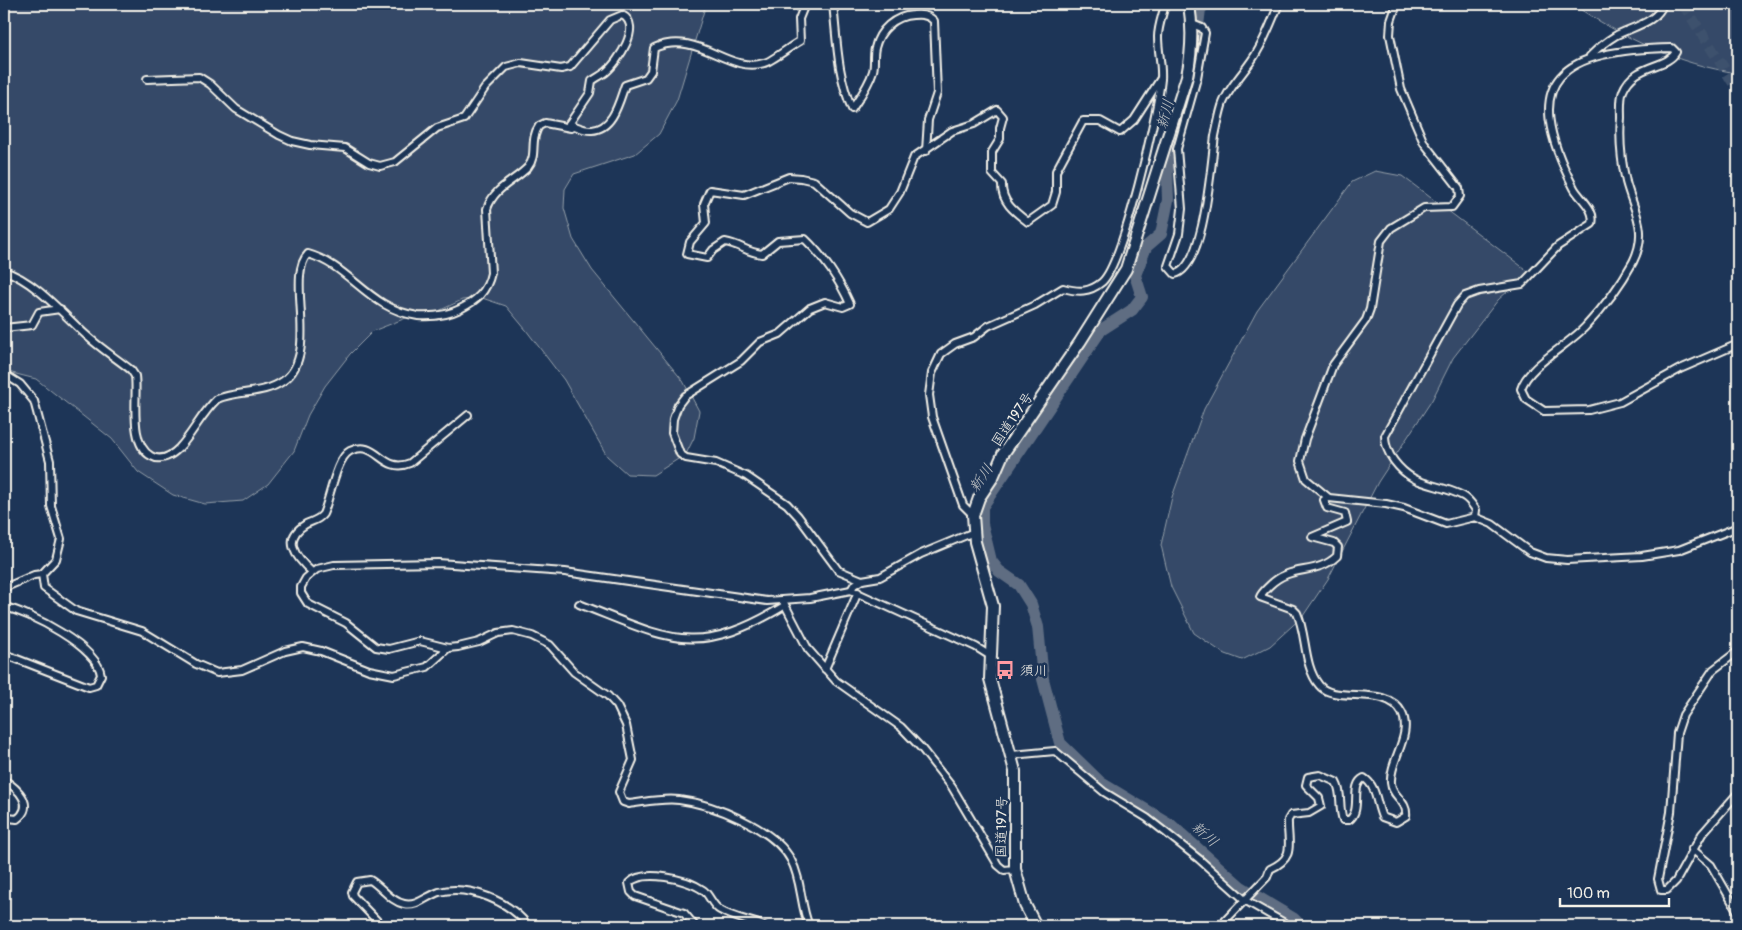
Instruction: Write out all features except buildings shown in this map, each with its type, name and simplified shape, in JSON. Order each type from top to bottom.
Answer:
[{"type":"highway","name":"国道197号","points":[[1036,926],[1025,905],[1015,869],[1013,847],[1016,796],[1012,755],[990,679],[992,606],[974,532],[973,515],[979,498],[993,477],[1003,454],[1080,342],[1126,269],[1187,76],[1192,52],[1192,24],[1189,4]]},
{"type":"street","points":[[569,124],[591,130],[606,125],[614,115],[625,85],[646,78],[651,71],[654,48],[667,42],[685,42],[753,65],[766,63],[800,41],[800,20],[805,4]]},
{"type":"street","points":[[833,4],[837,52],[843,88],[852,109],[873,70],[875,48],[882,32],[891,23],[907,15],[920,14],[931,17],[934,21],[937,92],[928,120],[926,151]]},
{"type":"street","points":[[973,515],[963,505],[932,417],[929,395],[932,373],[941,354],[954,344],[974,337],[988,326],[1035,305],[1063,288],[1081,292],[1094,288],[1104,281],[1127,226],[1148,145],[1161,78],[1158,36],[1165,4]]},
{"type":"street","points":[[1192,24],[1202,28],[1206,34],[1197,78],[1177,149],[1182,209],[1179,234],[1168,266],[1176,274],[1182,272],[1189,264],[1197,243],[1208,196],[1215,136],[1222,105],[1257,52],[1279,4]]},
{"type":"street","points":[[1397,4],[1391,21],[1390,35],[1401,89],[1424,144],[1458,188],[1460,196],[1452,206],[1424,208],[1414,213],[1392,228],[1382,241],[1370,309],[1366,320],[1333,365],[1301,452],[1302,471],[1306,479],[1328,498],[1386,504],[1446,524],[1474,517],[1499,528],[1530,552],[1546,558],[1567,560],[1642,556],[1679,550],[1738,527]]},
{"type":"street","points":[[1474,517],[1476,510],[1469,500],[1462,495],[1420,483],[1400,469],[1388,454],[1385,436],[1404,398],[1457,305],[1465,296],[1479,291],[1522,284],[1558,246],[1592,224],[1592,215],[1575,189],[1552,136],[1549,102],[1554,83],[1558,77],[1576,63],[1590,56],[1606,41],[1651,19],[1661,11],[1663,4]]},
{"type":"street","points":[[4,271],[28,284],[60,309],[85,334],[131,370],[135,376],[136,419],[141,444],[148,454],[155,458],[167,457],[179,448],[217,399],[227,395],[256,392],[273,387],[292,373],[298,359],[302,332],[302,269],[308,254],[318,257],[344,274],[379,302],[407,314],[440,316],[451,314],[480,296],[489,282],[491,273],[488,218],[490,200],[508,182],[527,168],[531,162],[532,140],[539,126],[545,123],[571,128],[569,124],[590,93],[592,81],[607,71],[628,40],[631,33],[631,24],[626,16],[617,16],[610,20],[570,67],[561,69],[521,63],[506,67],[485,88],[464,119],[437,128],[395,162],[380,166],[369,163],[345,148],[310,145],[292,141],[279,135],[236,109],[210,84],[199,78],[147,79]]},
{"type":"street","points":[[1590,56],[1657,48],[1672,48],[1676,52],[1664,61],[1639,72],[1627,82],[1622,94],[1619,143],[1621,157],[1641,228],[1636,255],[1601,308],[1586,326],[1544,361],[1523,384],[1521,389],[1526,398],[1538,409],[1551,412],[1590,410],[1620,402],[1680,369],[1713,357],[1738,344]]},
{"type":"street","points":[[974,532],[921,554],[880,577],[862,580],[838,570],[787,504],[746,476],[716,463],[686,458],[680,454],[672,433],[672,419],[678,405],[685,396],[741,362],[760,342],[780,334],[810,308],[825,302],[843,307],[850,304],[842,288],[805,239],[778,241],[762,254],[748,252],[740,245],[725,242],[713,250],[707,258],[687,254],[690,242],[706,223],[704,204],[710,190],[744,195],[789,177],[801,178],[814,182],[850,214],[867,222],[889,209],[900,192],[914,157],[926,151],[952,131],[974,124],[997,110],[1003,117],[1000,139],[992,152],[992,172],[1002,184],[1002,194],[1012,210],[1028,222],[1052,204],[1056,192],[1056,171],[1083,121],[1100,121],[1120,132],[1134,120],[1161,78]]},
{"type":"street","points":[[1165,147],[1177,149]]},
{"type":"street","points":[[4,328],[32,325],[39,312],[60,309]]},
{"type":"street","points":[[4,374],[20,384],[34,401],[50,461],[51,506],[61,539],[56,559],[42,574],[34,574],[4,588]]},
{"type":"street","points":[[312,572],[299,561],[292,550],[293,543],[300,529],[323,514],[337,471],[348,452],[356,448],[370,449],[390,465],[404,466],[468,415]]},
{"type":"street","points":[[1220,926],[1246,901],[1267,877],[1270,869],[1279,865],[1287,856],[1290,839],[1288,820],[1291,815],[1317,811],[1322,806],[1320,798],[1306,785],[1306,780],[1312,775],[1320,774],[1336,782],[1341,794],[1340,812],[1343,820],[1349,820],[1354,815],[1357,785],[1359,780],[1364,778],[1370,782],[1373,788],[1382,817],[1396,822],[1406,816],[1407,809],[1396,796],[1391,783],[1403,736],[1404,721],[1402,713],[1392,703],[1373,695],[1332,694],[1324,690],[1312,674],[1297,612],[1260,597],[1278,577],[1287,572],[1317,568],[1337,556],[1338,547],[1334,543],[1312,537],[1347,522],[1345,513],[1327,508],[1324,500],[1328,498]]},
{"type":"street","points":[[809,926],[791,860],[779,844],[758,829],[724,812],[677,799],[629,804],[623,802],[619,792],[633,760],[623,719],[613,700],[574,672],[550,645],[532,636],[513,630],[498,633],[466,646],[448,648],[420,640],[389,649],[370,643],[346,623],[313,607],[304,599],[301,587],[306,578],[312,572],[334,565],[438,563],[565,572],[783,603],[851,590],[992,657]]},
{"type":"street","points":[[42,574],[43,584],[47,592],[76,611],[142,631],[196,664],[217,673],[242,670],[286,651],[303,647],[320,651],[369,670],[394,675],[427,667],[448,648]]},
{"type":"street","points":[[851,590],[862,580]]},
{"type":"street","points":[[825,669],[858,592]]},
{"type":"street","points":[[579,604],[651,631],[675,638],[692,640],[718,636],[741,629],[783,603]]},
{"type":"street","points":[[783,603],[808,650],[836,681],[912,737],[952,787],[998,865],[1004,870],[1015,869]]},
{"type":"street","points":[[4,607],[35,617],[74,641],[97,663],[102,675],[96,685],[89,687],[4,654]]},
{"type":"street","points":[[1738,651],[1713,670],[1683,715],[1677,733],[1671,812],[1658,879],[1661,890],[1667,890],[1676,881],[1702,834],[1738,793]]},
{"type":"street","points":[[1012,755],[1055,751],[1104,792],[1147,818],[1179,842],[1246,901],[1290,926]]},
{"type":"street","points":[[4,780],[22,794],[25,805],[24,811],[17,819],[8,818],[4,813]]},
{"type":"street","points":[[1692,849],[1712,866],[1738,912]]},
{"type":"street","points":[[695,926],[684,913],[635,896],[631,892],[629,883],[639,877],[678,880],[702,889],[719,910],[764,926]]},
{"type":"street","points":[[382,926],[353,896],[352,892],[357,882],[370,880],[402,904],[415,904],[446,891],[474,894],[511,908],[528,926]]},
{"type":"shaded area","points":[[4,4],[706,4],[677,100],[659,134],[635,154],[574,174],[565,189],[564,208],[573,239],[592,270],[683,381],[699,411],[694,438],[686,454],[653,475],[627,474],[607,456],[564,380],[526,330],[506,306],[482,298],[462,300],[432,314],[406,318],[373,331],[350,354],[325,386],[308,415],[294,451],[268,484],[243,501],[205,504],[173,495],[138,472],[112,439],[36,379],[4,371]]},
{"type":"shaded area","points":[[1572,4],[1738,4],[1738,73],[1694,63],[1651,48],[1611,28]]},
{"type":"shaded area","points":[[1375,171],[1402,176],[1529,272],[1498,300],[1453,358],[1432,400],[1378,482],[1328,579],[1303,616],[1270,646],[1242,660],[1223,653],[1194,633],[1171,587],[1161,545],[1172,497],[1204,409],[1257,311],[1352,182]]},
{"type":"waterway","name":"新川","points":[[1206,4],[1200,9],[1192,75],[1167,171],[1168,200],[1161,234],[1146,247],[1135,275],[1142,297],[1132,310],[1101,330],[982,507],[982,524],[991,561],[999,571],[1019,585],[1031,604],[1038,627],[1043,679],[1060,743],[1101,783],[1171,825],[1241,887],[1294,919],[1301,926]]},
{"type":"tunnel","points":[[1683,4],[1738,90]]},
{"type":"place","name":"須川","points":[[1005,670]]}]
